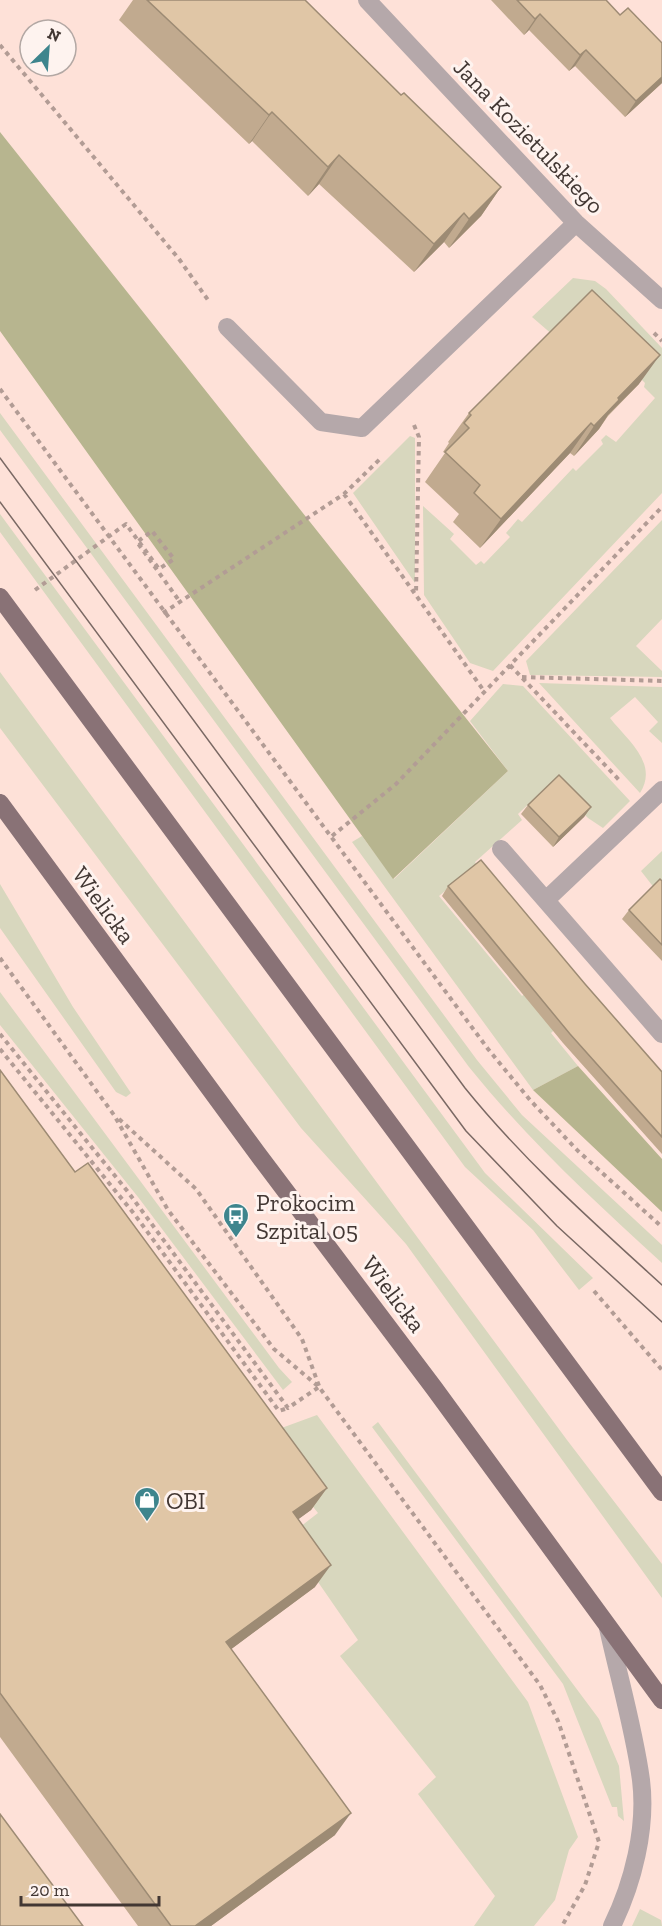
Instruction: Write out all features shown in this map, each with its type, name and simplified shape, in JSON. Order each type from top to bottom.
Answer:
[{"type":"main road","points":[[0,597],[662,1492]]},
{"type":"main road","name":"Wielicka","points":[[0,803],[257,1153],[434,1388],[662,1700]]},
{"type":"street","name":"Jana Kozietulskiego","points":[[367,0],[576,223],[662,300]]},
{"type":"street","points":[[227,327],[321,422],[362,428],[576,223]]},
{"type":"street","points":[[547,900],[662,790]]},
{"type":"street","points":[[501,849],[662,1034]]},
{"type":"street","points":[[608,1628],[641,1780],[642,1818],[628,1883],[612,1926]]},
{"type":"path","points":[[0,45],[179,259],[227,327]]},
{"type":"path","points":[[654,332],[662,340]]},
{"type":"path","points":[[0,389],[163,613],[332,836],[488,1049],[530,1100],[578,1151],[662,1227]]},
{"type":"path","points":[[406,432],[422,417]]},
{"type":"path","points":[[414,425],[419,436],[416,596]]},
{"type":"path","points":[[163,613],[344,494],[383,455]]},
{"type":"path","points":[[344,494],[484,692]]},
{"type":"path","points":[[332,836],[396,784],[662,507]]},
{"type":"path","points":[[29,594],[126,525],[142,546],[159,569],[174,559],[152,531],[137,542],[180,602]]},
{"type":"path","points":[[510,665],[644,807]]},
{"type":"path","points":[[522,677],[662,681]]},
{"type":"path","points":[[0,958],[114,1115],[168,1210],[274,1349],[319,1387],[540,1686],[558,1721],[599,1842],[585,1885],[562,1926]]},
{"type":"path","points":[[0,1034],[128,1192],[288,1408]]},
{"type":"path","points":[[0,1049],[135,1215],[279,1411],[288,1408],[319,1387]]},
{"type":"path","points":[[114,1115],[195,1189],[302,1339],[319,1387]]},
{"type":"path","points":[[594,1291],[662,1370]]},
{"type":"green space","points":[[573,278],[595,281],[606,289],[662,348],[662,493],[493,671],[470,663],[424,595],[423,506],[454,534],[450,539],[476,565],[481,561],[484,564],[510,537],[506,533],[518,519],[522,522],[573,468],[576,471],[603,444],[601,440],[606,435],[616,442],[655,398],[644,387],[645,383],[623,361],[554,336],[532,317]]},
{"type":"green space","points":[[0,413],[477,1060],[522,1115],[662,1245],[662,1263],[538,1145],[469,1067],[0,430]]},
{"type":"green space","points":[[410,436],[415,438],[415,583],[353,493]]},
{"type":"green space","points":[[0,514],[485,1173],[593,1278],[579,1290],[533,1230],[465,1167],[0,532]]},
{"type":"green space","points":[[662,520],[662,619],[636,646],[662,671],[662,677],[530,675],[526,661]]},
{"type":"green space","points":[[0,672],[567,1440],[662,1564],[662,1598],[406,1244],[301,1128],[0,728]]},
{"type":"green space","points":[[539,683],[662,687],[662,743],[649,731],[658,722],[635,697],[610,718],[632,743],[643,762],[646,772],[640,793]]},
{"type":"green space","points":[[503,684],[523,686],[630,801],[603,828],[588,818],[552,782],[518,814],[522,820],[475,862],[477,865],[439,896],[522,996],[555,970],[583,1003],[551,1033],[578,1066],[533,1090],[352,842],[362,836],[394,879],[508,771],[470,721]]},
{"type":"green space","points":[[662,851],[662,898],[641,871]]},
{"type":"green space","points":[[0,884],[73,1007],[131,1093],[126,1097],[116,1092],[0,928]]},
{"type":"green space","points":[[0,992],[279,1368],[292,1382],[283,1390],[138,1197],[0,1025]]},
{"type":"green space","points":[[317,1415],[528,1702],[578,1837],[569,1850],[555,1900],[534,1926],[474,1926],[495,1896],[418,1794],[436,1777],[340,1656],[358,1640],[287,1537],[318,1513],[257,1437]]},
{"type":"green space","points":[[378,1422],[599,1719],[619,1766],[624,1821],[618,1816],[617,1807],[612,1807],[563,1684],[372,1427]]},
{"type":"green space","points":[[640,1909],[661,1920],[662,1926],[632,1926]]},
{"type":"shaded area","points":[[0,132],[508,771],[393,879],[0,331]]},
{"type":"shaded area","points":[[578,1066],[662,1159],[662,1212],[533,1090]]},
{"type":"building","points":[[147,0],[305,0],[401,95],[404,93],[501,187],[469,219],[464,213],[434,244],[339,155],[328,167],[272,112],[269,115]]},
{"type":"building","points":[[517,0],[606,0],[620,15],[628,8],[662,43],[662,77],[636,101],[586,50],[580,55],[540,14],[535,19]]},
{"type":"building","points":[[592,290],[660,355],[594,426],[591,423],[501,519],[474,493],[480,485],[445,452],[469,428],[464,423],[471,415],[469,413]]},
{"type":"building","points":[[559,775],[591,807],[559,837],[528,805]]},
{"type":"building","points":[[481,860],[662,1072],[662,1137],[570,1034],[448,886]]},
{"type":"building","points":[[660,879],[662,881],[662,945],[629,910]]},
{"type":"building","name":"OBI","points":[[0,1070],[75,1172],[88,1163],[327,1488],[293,1512],[331,1565],[226,1642],[351,1813],[195,1926],[171,1926],[0,1693]]},
{"type":"building","points":[[0,1814],[83,1926],[0,1926]]},
{"type":"tram line","points":[[0,458],[465,1088],[535,1166],[662,1285]]},
{"type":"tram line","points":[[0,502],[466,1131],[557,1226],[662,1322]]},
{"type":"place","name":"Prokocim Szpital 05","points":[[236,1239]]},
{"type":"place","name":"OBI","points":[[147,1523]]}]
